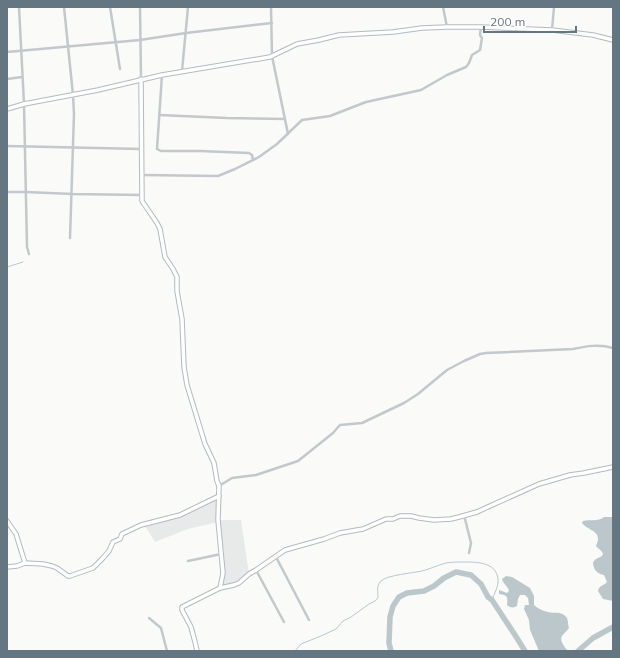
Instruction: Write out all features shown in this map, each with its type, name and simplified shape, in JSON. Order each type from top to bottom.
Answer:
[{"type":"street","points":[[19,7],[24,104],[27,247],[29,254]]},
{"type":"street","points":[[64,7],[74,114],[70,238]]},
{"type":"street","points":[[110,7],[120,69]]},
{"type":"street","points":[[140,7],[141,195],[142,201],[160,229],[165,257],[177,277],[177,291],[182,318],[184,367],[205,444],[214,463],[217,481],[220,486],[218,520],[223,573],[220,588]]},
{"type":"street","points":[[182,71],[188,7]]},
{"type":"street","points":[[271,7],[272,56],[288,135]]},
{"type":"street","points":[[443,7],[447,27]]},
{"type":"street","points":[[552,30],[554,7]]},
{"type":"street","points":[[7,52],[140,40],[272,23]]},
{"type":"street","points":[[142,175],[218,176],[253,160],[277,144],[302,120],[330,116],[366,102],[421,90],[447,75],[463,69],[469,64],[472,55],[480,50],[482,38],[480,35],[481,27]]},
{"type":"street","points":[[7,109],[24,104],[98,90],[141,79],[272,56],[297,44],[339,35],[393,32],[422,28],[481,27],[552,30],[593,35],[613,40]]},
{"type":"street","points":[[162,75],[157,149],[159,151],[200,151],[249,154],[252,155],[253,160]]},
{"type":"street","points":[[7,79],[22,77]]},
{"type":"street","points":[[159,115],[285,119]]},
{"type":"street","points":[[7,146],[141,149]]},
{"type":"street","points":[[7,192],[141,195]]},
{"type":"street","points":[[220,486],[232,478],[256,474],[298,460],[340,425],[362,423],[404,403],[418,394],[447,370],[480,354],[573,349],[586,346],[603,345],[613,348]]},
{"type":"street","points":[[197,651],[196,642],[191,627],[182,608],[220,588],[234,585],[285,550],[340,533],[363,530],[386,519],[406,515],[440,520],[455,518],[477,512],[539,484],[570,475],[584,474],[613,467]]},
{"type":"street","points":[[7,567],[25,564],[43,564],[61,570],[70,576],[93,568],[109,551],[113,542],[120,539],[122,534],[141,525],[180,515],[219,496]]},
{"type":"street","points":[[464,515],[471,543],[469,553]]},
{"type":"street","points":[[7,521],[16,534],[25,564]]},
{"type":"street","points":[[188,561],[221,554]]},
{"type":"street","points":[[276,556],[310,620]]},
{"type":"street","points":[[256,570],[284,622]]},
{"type":"street","points":[[149,618],[161,628],[167,651]]},
{"type":"shaded area","points":[[219,496],[218,520],[241,520],[249,574],[239,583],[220,588],[222,582],[218,522],[188,529],[155,542],[144,524],[171,517]]},
{"type":"shaded area","points":[[604,517],[613,517],[613,601],[603,599],[598,591],[599,588],[607,582],[604,575],[599,574],[596,571],[593,562],[603,554],[602,551],[596,546],[598,536],[582,523],[583,521],[602,519]]},
{"type":"shaded area","points":[[506,576],[512,577],[530,588],[534,596],[534,605],[546,612],[560,613],[567,618],[569,628],[562,636],[561,640],[568,651],[539,651],[530,630],[529,620],[524,609],[525,605],[529,605],[528,598],[525,595],[520,595],[517,606],[509,607],[507,605],[506,596],[499,594],[499,590],[507,593],[509,591],[502,579]]},
{"type":"waterway","points":[[7,267],[23,262]]},
{"type":"waterway","points":[[295,651],[301,644],[336,629],[343,621],[375,601],[378,598],[379,583],[384,579],[394,576],[422,571],[448,563],[469,562],[485,564],[494,569],[498,579],[497,587],[492,600]]},
{"type":"waterway","points":[[391,651],[389,643],[390,617],[393,606],[399,597],[407,593],[424,591],[456,572],[471,575],[481,584],[488,597],[492,600],[525,651]]},
{"type":"waterway","points":[[578,651],[593,638],[613,627]]}]
